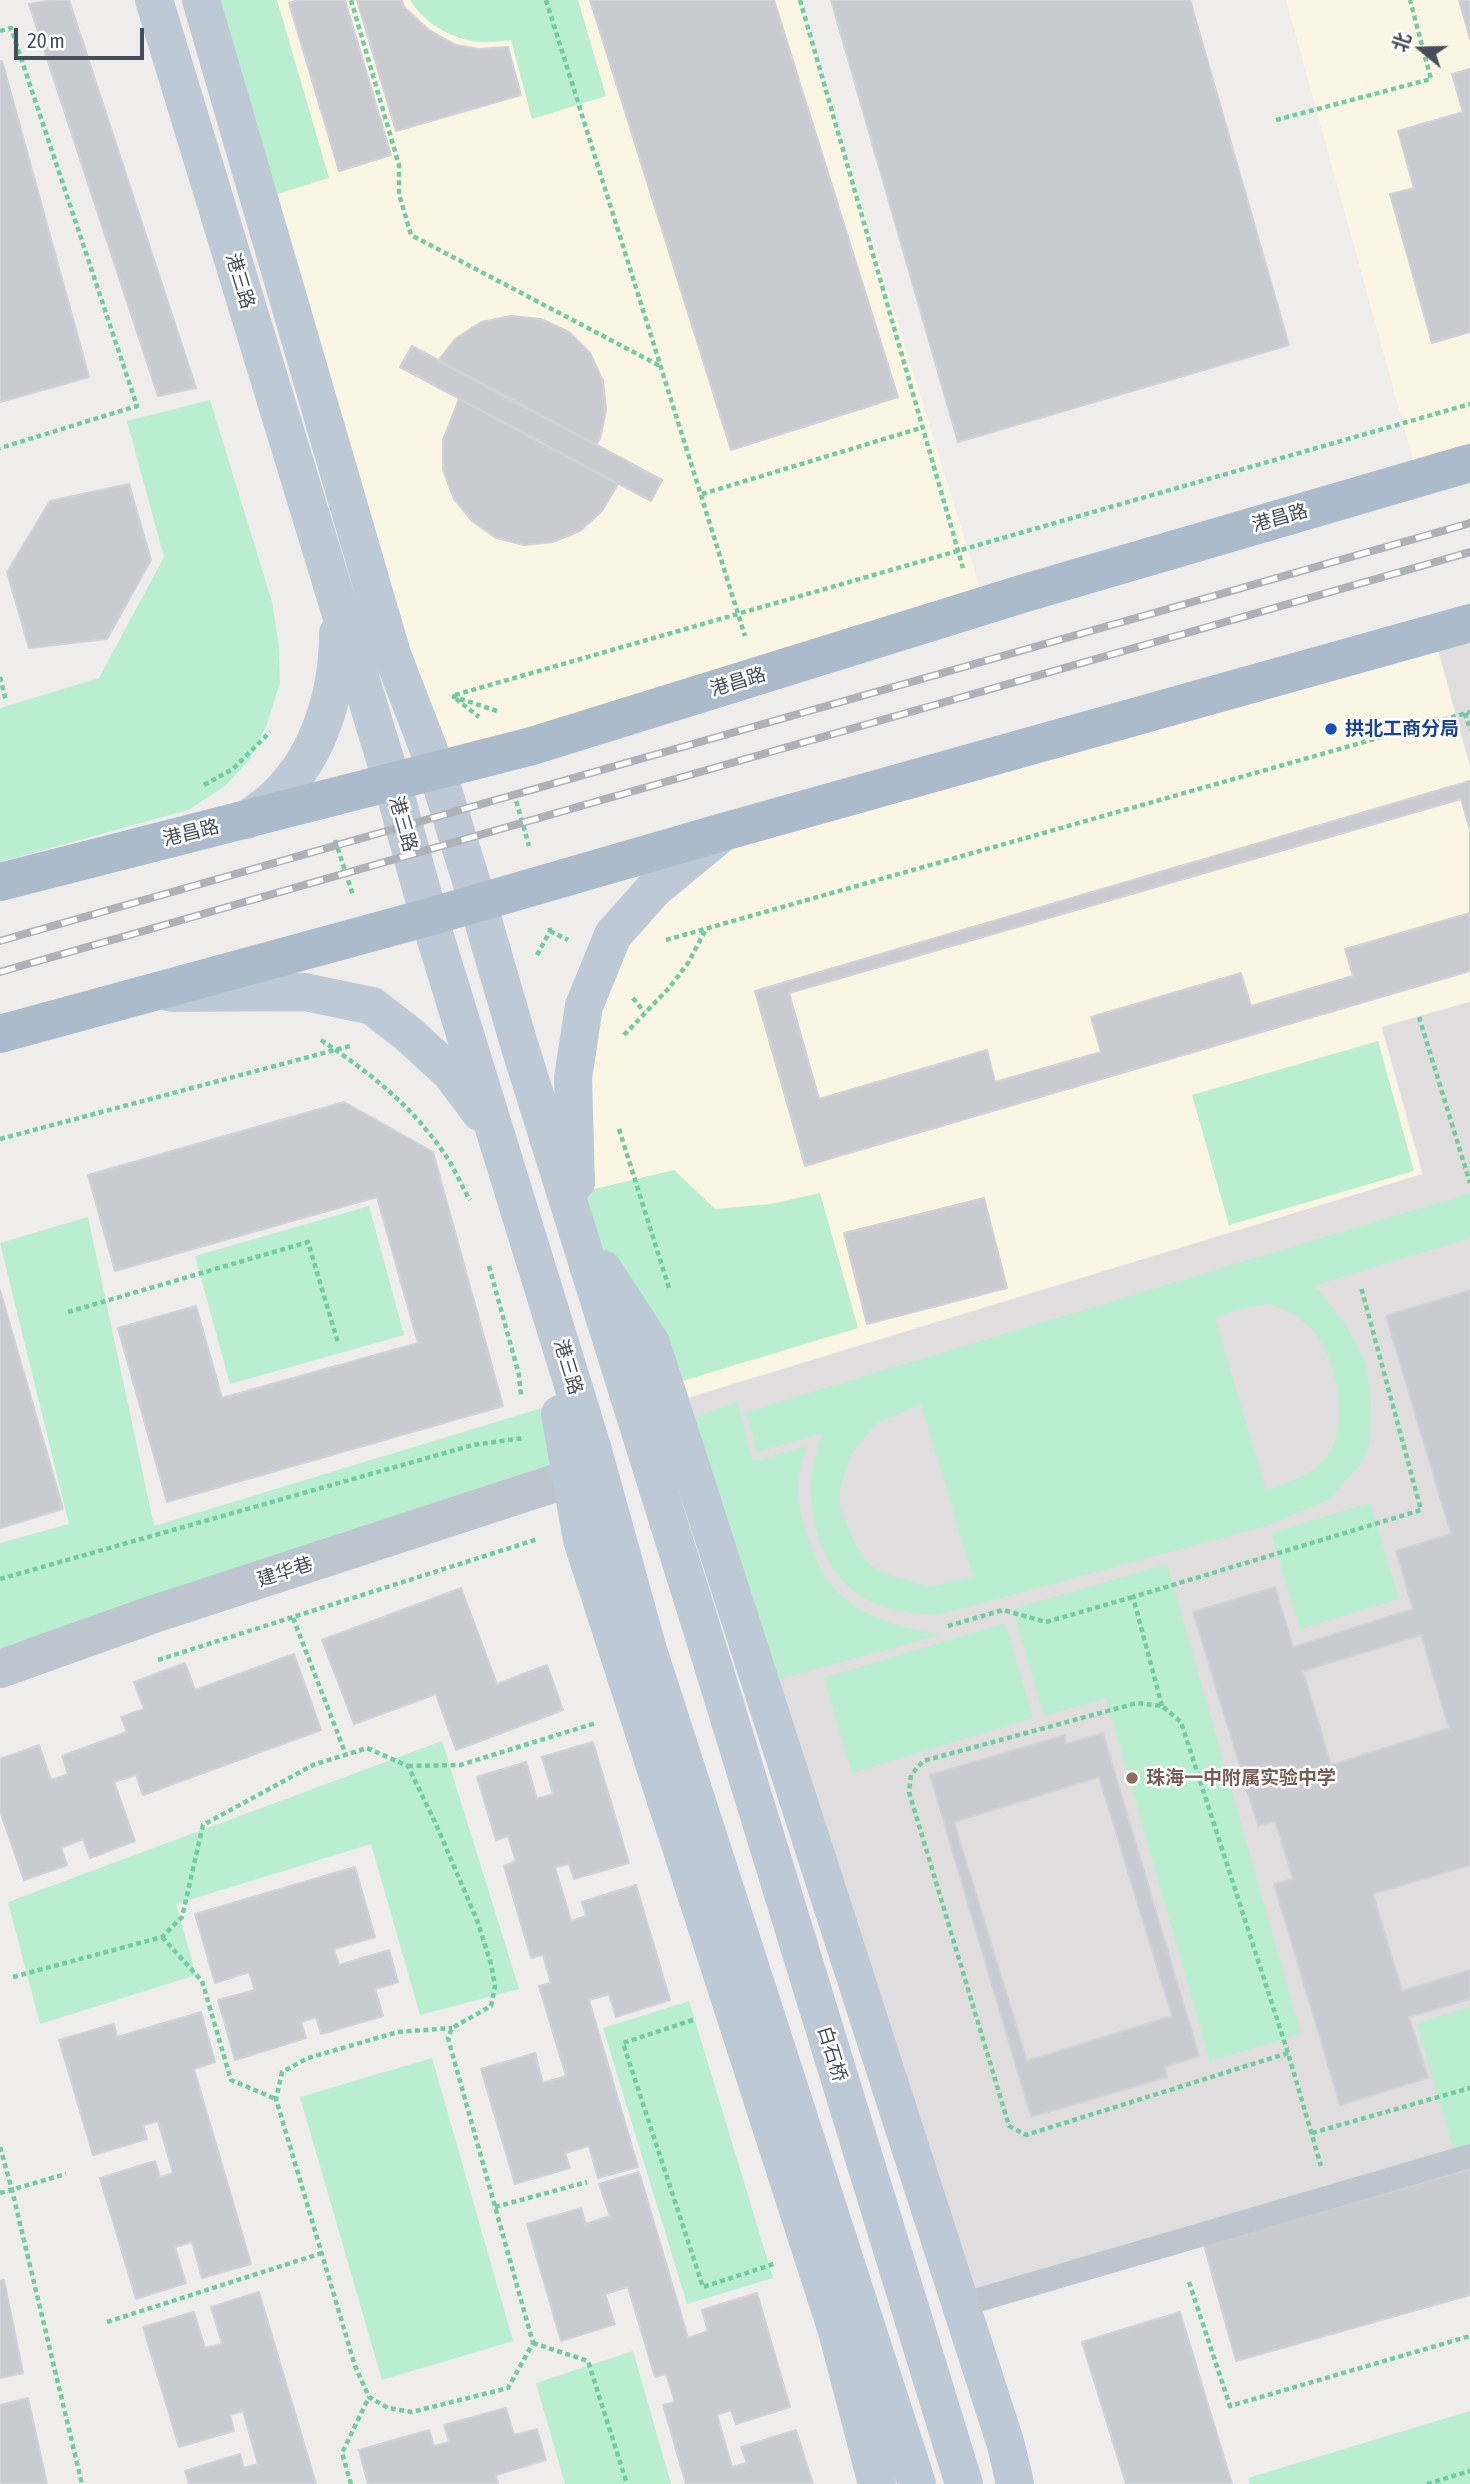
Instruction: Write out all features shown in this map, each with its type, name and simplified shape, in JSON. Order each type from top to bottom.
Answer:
[{"type":"main road","name":"港三路","points":[[154,0],[392,782],[429,918],[592,1447],[649,1650],[917,2484]]},
{"type":"main road","name":"白石桥","points":[[201,0],[392,653],[436,771],[478,903],[964,2484]]},
{"type":"main road","name":"港昌路","points":[[0,882],[533,746],[1038,589],[1470,463]]},
{"type":"main road","points":[[246,820],[276,798],[297,772],[314,743],[329,707],[336,677],[338,648],[334,593]]},
{"type":"main road","points":[[0,1034],[429,918],[723,832],[1470,623]]},
{"type":"main road","points":[[723,832],[654,889],[613,935],[584,1006],[573,1078],[577,1228],[651,1343],[1006,2445],[1015,2484]]},
{"type":"main road","points":[[152,993],[305,992],[372,1006],[452,1073],[496,1134]]},
{"type":"main road","points":[[531,1246],[582,1540],[837,2331],[877,2484]]},
{"type":"street","name":"建华巷","points":[[0,1669],[148,1616],[571,1478]]},
{"type":"lane","points":[[961,2305],[1470,2156]]},
{"type":"path","points":[[351,0],[399,165],[399,194],[411,234],[662,367]]},
{"type":"path","points":[[546,0],[746,638]]},
{"type":"path","points":[[800,0],[965,574]]},
{"type":"path","points":[[1276,120],[1431,79],[1410,0]]},
{"type":"path","points":[[0,31],[11,28],[137,406],[0,448]]},
{"type":"path","points":[[453,696],[1470,404]]},
{"type":"path","points":[[702,494],[924,428]]},
{"type":"path","points":[[0,677],[6,701]]},
{"type":"path","points":[[443,687],[453,696],[506,714]]},
{"type":"path","points":[[706,929],[1467,713],[1470,730]]},
{"type":"path","points":[[202,786],[233,769],[267,737],[274,725]]},
{"type":"path","points":[[1419,1017],[1470,1183]]},
{"type":"path","points":[[0,1139],[337,1051],[377,1036],[396,1024]]},
{"type":"path","points":[[316,1036],[364,1069],[407,1107],[446,1154],[473,1207]]},
{"type":"path","points":[[68,1311],[309,1242],[338,1343]]},
{"type":"path","points":[[487,1259],[519,1375],[521,1400]]},
{"type":"path","points":[[948,1626],[1003,1610],[1046,1622],[1421,1510],[1361,1287]]},
{"type":"path","points":[[523,1426],[523,1495]]},
{"type":"path","points":[[0,1579],[473,1445],[524,1438]]},
{"type":"path","points":[[146,1664],[538,1539]]},
{"type":"path","points":[[1133,1597],[1162,1706]]},
{"type":"path","points":[[293,1618],[346,1755]]},
{"type":"path","points":[[1288,2053],[1026,2135],[1009,2126],[909,1792],[911,1775],[923,1760],[1137,1703],[1162,1706],[1181,1722],[1288,2053],[1330,2197]]},
{"type":"path","points":[[13,1977],[162,1937],[182,1917],[203,1825],[313,1765],[367,1748],[408,1766],[460,1765],[600,1721]]},
{"type":"path","points":[[408,1766],[477,1920],[495,1986],[491,2006],[452,2028],[398,2032],[308,2058],[282,2072],[276,2099],[355,2366],[369,2397],[388,2408],[412,2412],[508,2388],[533,2343],[448,2039],[452,2028]]},
{"type":"path","points":[[162,1937],[202,1981],[232,2080],[276,2099]]},
{"type":"path","points":[[701,2017],[623,2043],[704,2287],[781,2261]]},
{"type":"path","points":[[1312,2133],[1470,2088]]},
{"type":"path","points":[[0,2147],[82,2484]]},
{"type":"path","points":[[0,2193],[66,2174]]},
{"type":"path","points":[[495,2207],[587,2182]]},
{"type":"path","points":[[107,2322],[322,2253]]},
{"type":"path","points":[[1189,2281],[1230,2406],[1470,2336]]},
{"type":"path","points":[[533,2343],[588,2361],[627,2484]]},
{"type":"path","points":[[351,2484],[342,2453],[369,2397]]},
{"type":"path","points":[[1427,2484],[1470,2471]]},
{"type":"shaded area","points":[[204,0],[798,0],[983,598],[439,766]]},
{"type":"shaded area","points":[[1286,0],[1470,0],[1470,459],[1417,474]]},
{"type":"shaded area","points":[[1470,624],[1470,766],[1434,634]]},
{"type":"shaded area","name":"拱北工商分局","points":[[1433,634],[1470,768],[1470,1001],[1381,1027],[1422,1174],[672,1402],[579,1227],[577,1078],[616,936],[725,834]]},
{"type":"shaded area","name":"珠海一中附属实验中学","points":[[1470,1002],[1470,2153],[963,2304],[672,1403],[1423,1174],[1382,1027]]},
{"type":"green space","points":[[215,0],[277,0],[329,178],[274,195]]},
{"type":"green space","points":[[410,0],[578,0],[606,96],[532,119],[511,40],[482,42],[458,37],[431,23]]},
{"type":"green space","points":[[210,400],[272,602],[279,647],[280,683],[266,727],[249,760],[225,786],[188,810],[0,862],[0,708],[99,678],[164,557],[127,421]]},
{"type":"green space","points":[[1378,1041],[1414,1171],[1229,1225],[1192,1095]]},
{"type":"green space","points":[[674,1170],[715,1209],[770,1204],[820,1193],[858,1328],[679,1382],[586,1226],[586,1191]]},
{"type":"green space","points":[[1470,1193],[1470,1238],[1312,1286],[1318,1289],[1346,1325],[1366,1364],[1371,1403],[1370,1440],[1363,1461],[1328,1500],[1266,1526],[938,1615],[900,1611],[864,1598],[846,1584],[832,1566],[822,1546],[815,1523],[812,1476],[816,1453],[824,1433],[757,1452],[746,1412]],"holes":[[[1270,1304],[1300,1319],[1310,1327],[1323,1345],[1335,1378],[1339,1415],[1332,1449],[1324,1461],[1304,1475],[1266,1490],[1215,1318],[1248,1307]],[[921,1404],[973,1577],[929,1587],[884,1573],[868,1564],[855,1544],[840,1508],[840,1489],[850,1456],[867,1434],[879,1422]]]},
{"type":"green space","points":[[369,1206],[404,1335],[230,1384],[195,1256]]},
{"type":"green space","points":[[88,1217],[154,1526],[542,1408],[558,1474],[3,1659],[0,1648],[0,1543],[69,1524],[0,1243]]},
{"type":"green space","points":[[737,1402],[753,1462],[807,1446],[799,1475],[799,1505],[818,1563],[833,1588],[852,1604],[875,1617],[940,1635],[775,1680],[687,1420]]},
{"type":"green space","points":[[1370,1503],[1399,1599],[1300,1629],[1271,1533]]},
{"type":"green space","points":[[1167,1564],[1301,2034],[1210,2061],[1106,1698],[1044,1716],[1013,1609]]},
{"type":"green space","points":[[1005,1623],[1033,1718],[852,1773],[824,1678]]},
{"type":"green space","points":[[442,1741],[519,1989],[420,2015],[371,1844],[176,1904],[196,1975],[40,2024],[8,1902]]},
{"type":"green space","points":[[689,2001],[773,2278],[687,2304],[603,2028]]},
{"type":"green space","points":[[1470,2007],[1470,2143],[1453,2148],[1417,2023]]},
{"type":"green space","points":[[432,2058],[513,2341],[382,2380],[300,2097]]},
{"type":"green space","points":[[633,2351],[671,2484],[565,2484],[536,2383]]},
{"type":"green space","points":[[1470,2411],[1470,2484],[1250,2484],[1248,2478]]},
{"type":"building","points":[[69,0],[196,388],[158,396],[29,4]]},
{"type":"building","points":[[298,0],[345,0],[391,155],[339,171],[289,3]]},
{"type":"building","points":[[357,0],[402,0],[404,7],[429,30],[456,45],[479,49],[508,47],[521,95],[396,131]]},
{"type":"building","points":[[590,0],[774,0],[898,397],[731,450]]},
{"type":"building","points":[[831,0],[1190,0],[1289,345],[958,442]]},
{"type":"building","points":[[1459,0],[1470,0],[1470,39]]},
{"type":"building","points":[[0,61],[89,377],[0,402]]},
{"type":"building","points":[[1470,69],[1470,332],[1432,343],[1390,194],[1414,188],[1398,131],[1463,112],[1452,74]]},
{"type":"building","points":[[511,316],[541,319],[569,332],[590,353],[603,381],[606,410],[600,439],[596,445],[438,361],[455,339],[481,322]]},
{"type":"building","points":[[412,346],[662,480],[651,501],[400,367]]},
{"type":"building","points":[[459,399],[618,484],[602,511],[580,531],[553,542],[524,545],[496,538],[472,521],[454,499],[443,470],[443,440]]},
{"type":"building","points":[[129,484],[151,560],[107,639],[29,648],[7,572],[50,501]]},
{"type":"building","points":[[1470,781],[1470,971],[805,1166],[755,991]]},
{"type":"building","points":[[1461,799],[1470,830],[1470,913],[1345,949],[1353,976],[1251,1006],[1241,973],[1091,1017],[1101,1052],[995,1082],[987,1050],[819,1099],[789,993]]},
{"type":"building","points":[[344,1102],[433,1152],[503,1406],[167,1502],[118,1328],[196,1306],[222,1398],[418,1343],[377,1197],[115,1271],[88,1175]]},
{"type":"building","points":[[984,1198],[1007,1288],[867,1324],[844,1233]]},
{"type":"building","points":[[0,1290],[63,1509],[0,1528]]},
{"type":"building","points":[[1470,1290],[1470,1865],[1373,1894],[1402,1991],[1470,1970],[1470,1999],[1409,2017],[1428,2078],[1340,2105],[1274,1884],[1293,1879],[1275,1821],[1258,1826],[1193,1612],[1275,1587],[1293,1647],[1413,1609],[1396,1551],[1451,1534],[1386,1316]],"holes":[[[1421,1635],[1449,1728],[1331,1765],[1303,1671]]]},
{"type":"building","points":[[461,1588],[497,1684],[547,1665],[563,1710],[456,1750],[436,1694],[354,1724],[322,1640]]},
{"type":"building","points":[[294,1654],[321,1730],[143,1795],[136,1775],[114,1782],[135,1841],[90,1858],[83,1839],[61,1848],[67,1865],[24,1880],[0,1811],[0,1759],[39,1745],[51,1780],[68,1774],[62,1756],[127,1732],[121,1717],[144,1709],[134,1682],[185,1663],[195,1690]]},
{"type":"building","points":[[1103,1733],[1199,2056],[1165,2067],[1167,2077],[1031,2117],[930,1775],[1065,1735],[1066,1744]]},
{"type":"building","points":[[593,1742],[629,1863],[574,1879],[569,1864],[555,1867],[571,1921],[586,1916],[582,1902],[636,1885],[670,2000],[616,2017],[609,1994],[589,2000],[638,2167],[598,2178],[589,2146],[565,2153],[570,2168],[515,2184],[481,2069],[535,2053],[543,2083],[566,2076],[539,1986],[551,1983],[543,1955],[531,1958],[504,1866],[516,1861],[508,1836],[496,1840],[477,1777],[526,1762],[537,1799],[553,1794],[542,1757]]},
{"type":"building","points":[[1099,1777],[1172,2016],[1027,2061],[954,1822]]},
{"type":"building","points":[[355,1867],[375,1937],[334,1949],[339,1965],[389,1950],[398,1982],[375,1989],[383,2016],[321,2034],[316,2017],[301,2022],[306,2038],[235,2060],[218,2000],[255,1990],[249,1972],[215,1983],[195,1914]]},
{"type":"building","points":[[201,2012],[215,2062],[194,2069],[251,2264],[202,2278],[192,2242],[175,2247],[186,2283],[136,2299],[100,2178],[155,2161],[160,2177],[173,2173],[158,2121],[143,2125],[147,2139],[93,2155],[59,2040],[114,2024],[117,2037]]},
{"type":"building","points":[[1470,2169],[1470,2295],[1236,2361],[1204,2245]]},
{"type":"building","points":[[639,2172],[688,2338],[708,2331],[702,2310],[757,2293],[790,2407],[736,2424],[731,2410],[717,2415],[732,2467],[747,2463],[741,2447],[796,2430],[813,2484],[686,2484],[663,2405],[675,2402],[666,2374],[655,2377],[628,2287],[605,2294],[615,2324],[561,2341],[527,2224],[581,2208],[586,2224],[610,2216],[599,2184]]},
{"type":"building","points":[[4,2280],[23,2373],[0,2378],[0,2281]]},
{"type":"building","points":[[259,2292],[316,2484],[189,2484],[185,2471],[240,2454],[244,2468],[258,2464],[243,2411],[230,2415],[234,2431],[179,2447],[143,2327],[194,2312],[205,2348],[222,2344],[211,2307]]},
{"type":"building","points":[[1180,2312],[1232,2484],[1126,2484],[1082,2342]]},
{"type":"building","points":[[28,2398],[47,2484],[0,2484],[0,2405]]},
{"type":"building","points":[[506,2408],[514,2435],[537,2429],[546,2460],[496,2475],[498,2484],[368,2484],[359,2450],[429,2430],[434,2446],[449,2442],[444,2425]]},
{"type":"railway","points":[[0,941],[1470,523]]},
{"type":"railway","points":[[0,972],[1470,552]]},
{"type":"place","name":"拱北工商分局","points":[[1331,729]]},
{"type":"place","name":"珠海一中附属实验中学","points":[[1132,1778]]}]
